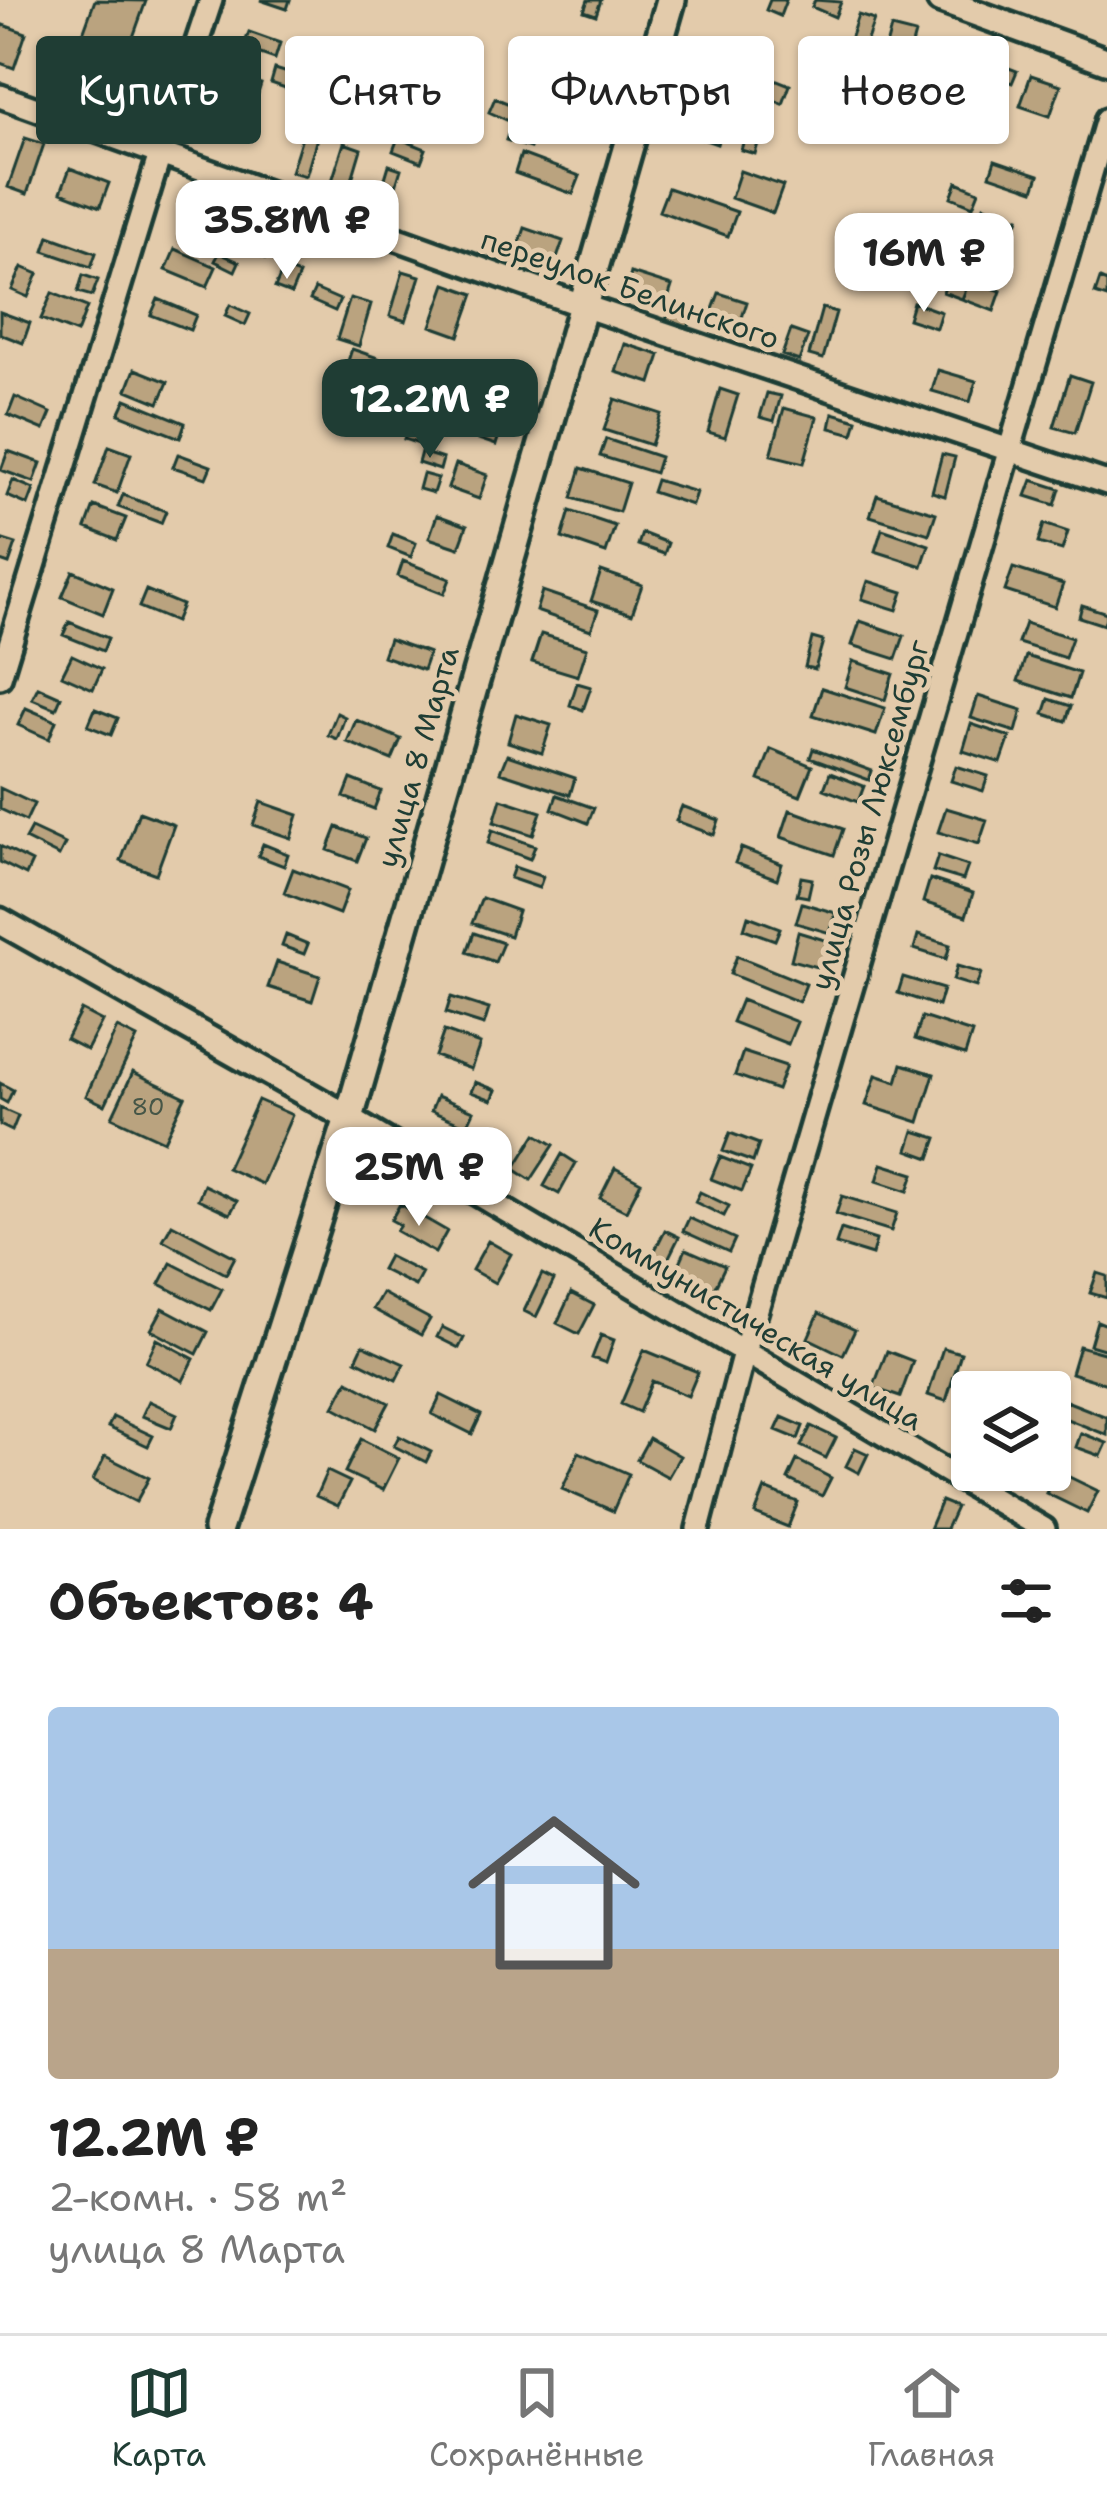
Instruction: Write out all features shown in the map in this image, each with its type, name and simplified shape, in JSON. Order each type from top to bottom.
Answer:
[{"type":"main road","name":"улица 8 Марта","points":[[218,1529],[349,1118],[671,0]]},
{"type":"street","points":[[0,677],[160,154],[212,0]]},
{"type":"street","points":[[940,0],[1107,61]]},
{"type":"street","name":"переулок Белинского","points":[[0,96],[581,305],[1107,483]]},
{"type":"street","name":"улица Розы Люксембург","points":[[698,1529],[744,1353],[1107,119]]},
{"type":"street","name":"Коммунистическая улица","points":[[0,921],[349,1118],[1044,1529]]},
{"type":"building","points":[[95,0],[146,1],[133,36],[82,36]]},
{"type":"building","points":[[260,0],[290,0],[287,9]]},
{"type":"building","points":[[588,0],[601,0],[596,15],[584,11]]},
{"type":"building","points":[[770,0],[786,0],[780,16],[766,10]]},
{"type":"building","points":[[815,0],[841,2],[835,17],[812,7]]},
{"type":"building","points":[[858,15],[874,20],[868,36],[851,36]]},
{"type":"building","points":[[3,25],[26,33],[14,68],[0,63]]},
{"type":"building","points":[[891,28],[915,34],[914,36],[889,36]]},
{"type":"building","points":[[261,36],[280,43],[275,59],[261,54]]},
{"type":"building","points":[[275,69],[285,72],[285,88],[271,83]]},
{"type":"building","points":[[1031,75],[1061,85],[1050,116],[1020,106]]},
{"type":"building","points":[[774,79],[790,85],[783,104],[774,100]]},
{"type":"building","points":[[495,98],[508,103],[508,121],[489,112]]},
{"type":"building","points":[[25,138],[44,144],[27,194],[8,187]]},
{"type":"building","points":[[300,144],[315,144],[306,176],[291,172]]},
{"type":"building","points":[[344,144],[361,149],[350,186],[332,181]]},
{"type":"building","points":[[396,144],[426,149],[421,162],[393,151]]},
{"type":"building","points":[[743,144],[758,144],[755,154],[741,150]]},
{"type":"building","points":[[521,154],[580,176],[573,194],[515,173]]},
{"type":"building","points":[[995,160],[1039,175],[1034,190],[990,175]]},
{"type":"building","points":[[389,165],[401,169],[391,202],[379,198]]},
{"type":"building","points":[[70,168],[109,183],[100,207],[61,192]]},
{"type":"building","points":[[740,171],[783,186],[773,213],[731,198]]},
{"type":"building","points":[[957,182],[979,191],[973,206],[951,197]]},
{"type":"building","points":[[668,188],[737,212],[728,236],[659,211]]},
{"type":"building","points":[[195,195],[231,209],[221,237],[185,223]]},
{"type":"building","points":[[984,206],[1019,218],[1010,241],[976,228]]},
{"type":"building","points":[[265,222],[277,227],[265,258],[253,253]]},
{"type":"building","points":[[525,228],[563,241],[554,267],[516,254]]},
{"type":"building","points":[[49,236],[96,253],[91,267],[44,251]]},
{"type":"building","points":[[980,236],[1012,248],[1003,272],[971,261]]},
{"type":"building","points":[[175,249],[216,267],[207,287],[166,270]]},
{"type":"building","points":[[219,253],[239,262],[235,271],[215,261]]},
{"type":"building","points":[[919,261],[970,280],[962,299],[943,292],[945,286],[913,274]]},
{"type":"building","points":[[22,267],[38,274],[28,297],[12,290]]},
{"type":"building","points":[[283,269],[299,275],[291,294],[275,288]]},
{"type":"building","points":[[403,271],[420,276],[406,321],[390,316]]},
{"type":"building","points":[[631,273],[672,286],[666,305],[626,291]]},
{"type":"building","points":[[83,275],[98,280],[92,296],[78,292]]},
{"type":"building","points":[[1100,279],[1107,282],[1107,298],[1095,294]]},
{"type":"building","points":[[970,280],[1001,291],[994,311],[962,299]]},
{"type":"building","points":[[446,284],[474,294],[459,336],[431,326]]},
{"type":"building","points":[[315,289],[340,300],[335,311],[310,300]]},
{"type":"building","points":[[52,293],[87,307],[77,333],[41,319]]},
{"type":"building","points":[[719,293],[747,302],[738,330],[709,320]]},
{"type":"building","points":[[350,298],[371,304],[359,346],[337,339]]},
{"type":"building","points":[[158,299],[196,315],[190,330],[151,315]]},
{"type":"building","points":[[913,302],[941,312],[936,328],[908,319]]},
{"type":"building","points":[[672,303],[694,312],[688,328],[666,320]]},
{"type":"building","points":[[230,305],[250,314],[245,325],[225,316]]},
{"type":"building","points":[[822,308],[836,312],[823,359],[809,355]]},
{"type":"building","points":[[0,312],[30,323],[23,343],[0,334]]},
{"type":"building","points":[[791,330],[808,336],[799,361],[782,355]]},
{"type":"building","points":[[625,344],[660,355],[651,383],[616,372]]},
{"type":"building","points":[[352,349],[378,358],[374,370],[348,361]]},
{"type":"building","points":[[391,359],[418,366],[414,383],[386,377]]},
{"type":"building","points":[[135,369],[168,382],[159,403],[127,390]]},
{"type":"building","points":[[938,370],[976,381],[970,402],[932,391]]},
{"type":"building","points":[[1070,375],[1091,382],[1075,433],[1054,427]]},
{"type":"building","points":[[470,384],[510,397],[506,410],[466,397]]},
{"type":"building","points":[[720,389],[738,395],[725,437],[708,432]]},
{"type":"building","points":[[767,393],[781,396],[774,421],[760,417]]},
{"type":"building","points":[[15,397],[51,413],[44,430],[8,415]]},
{"type":"building","points":[[126,399],[185,423],[180,438],[119,414]]},
{"type":"building","points":[[615,399],[661,414],[651,445],[604,430]]},
{"type":"building","points":[[784,408],[817,417],[804,463],[771,455]]},
{"type":"building","points":[[468,410],[503,422],[496,445],[461,433]]},
{"type":"building","points":[[833,413],[857,420],[853,434],[830,428]]},
{"type":"building","points":[[408,426],[432,434],[428,447],[404,439]]},
{"type":"building","points":[[606,439],[660,457],[655,473],[600,456]]},
{"type":"building","points":[[109,446],[131,454],[117,493],[95,485]]},
{"type":"building","points":[[8,451],[41,463],[34,482],[1,470]]},
{"type":"building","points":[[421,452],[443,459],[440,470],[418,463]]},
{"type":"building","points":[[178,454],[211,466],[206,478],[173,467]]},
{"type":"building","points":[[942,454],[955,457],[945,496],[932,492]]},
{"type":"building","points":[[456,464],[487,475],[479,499],[448,488]]},
{"type":"building","points":[[581,468],[628,483],[619,512],[572,498]]},
{"type":"building","points":[[423,474],[438,478],[433,493],[419,489]]},
{"type":"building","points":[[13,480],[34,489],[28,505],[7,496]]},
{"type":"building","points":[[656,480],[696,492],[692,505],[652,492]]},
{"type":"building","points":[[1032,480],[1060,489],[1055,505],[1026,496]]},
{"type":"building","points":[[123,495],[166,511],[161,523],[118,507]]},
{"type":"building","points":[[877,495],[936,513],[929,534],[870,516]]},
{"type":"building","points":[[94,506],[126,518],[117,540],[86,528]]},
{"type":"building","points":[[570,511],[615,526],[606,553],[562,538]]},
{"type":"building","points":[[437,515],[467,526],[459,548],[429,538]]},
{"type":"building","points":[[1044,524],[1068,532],[1062,550],[1038,543]]},
{"type":"building","points":[[882,529],[929,545],[922,566],[875,551]]},
{"type":"building","points":[[642,533],[668,543],[664,554],[638,545]]},
{"type":"building","points":[[393,534],[416,543],[411,557],[388,548]]},
{"type":"building","points":[[0,539],[16,544],[9,564],[0,561]]},
{"type":"building","points":[[403,561],[450,579],[444,594],[398,576]]},
{"type":"building","points":[[1013,568],[1063,584],[1055,607],[1005,591]]},
{"type":"building","points":[[73,571],[113,588],[103,614],[62,597]]},
{"type":"building","points":[[601,571],[642,585],[632,614],[591,601]]},
{"type":"building","points":[[868,581],[903,592],[897,610],[862,599]]},
{"type":"building","points":[[146,590],[182,605],[175,622],[139,607]]},
{"type":"building","points":[[542,591],[598,610],[591,630],[536,611]]},
{"type":"building","points":[[1082,605],[1107,613],[1104,625],[1079,617]]},
{"type":"building","points":[[860,621],[904,636],[896,659],[852,645]]},
{"type":"building","points":[[69,622],[108,638],[103,651],[63,635]]},
{"type":"building","points":[[1025,623],[1072,638],[1065,658],[1018,643]]},
{"type":"building","points":[[541,634],[587,648],[578,676],[532,662]]},
{"type":"building","points":[[812,638],[823,641],[815,669],[805,667]]},
{"type":"building","points":[[389,639],[429,653],[423,670],[383,656]]},
{"type":"building","points":[[72,655],[102,669],[93,689],[62,675]]},
{"type":"building","points":[[1026,656],[1079,673],[1071,698],[1018,681]]},
{"type":"building","points":[[853,661],[893,674],[885,700],[845,687]]},
{"type":"building","points":[[577,683],[591,687],[583,710],[570,705]]},
{"type":"building","points":[[38,687],[61,697],[56,709],[32,699]]},
{"type":"building","points":[[822,688],[885,708],[876,735],[813,715]]},
{"type":"building","points":[[978,696],[1022,710],[1016,732],[971,718]]},
{"type":"building","points":[[1049,699],[1071,706],[1066,721],[1044,714]]},
{"type":"building","points":[[26,708],[56,721],[49,739],[18,725]]},
{"type":"building","points":[[95,709],[118,718],[111,735],[88,726]]},
{"type":"building","points":[[337,713],[345,717],[337,739],[328,735]]},
{"type":"building","points":[[516,714],[551,725],[542,753],[508,742]]},
{"type":"building","points":[[356,720],[401,739],[392,760],[347,742]]},
{"type":"building","points":[[971,724],[1010,737],[1001,763],[963,751]]},
{"type":"building","points":[[771,749],[812,766],[800,796],[759,780]]},
{"type":"building","points":[[813,749],[872,771],[869,780],[810,758]]},
{"type":"building","points":[[507,755],[575,778],[570,795],[500,772]]},
{"type":"building","points":[[956,766],[988,776],[983,791],[951,781]]},
{"type":"building","points":[[830,773],[864,786],[858,802],[824,789]]},
{"type":"building","points":[[351,779],[381,791],[374,809],[344,797]]},
{"type":"building","points":[[0,788],[34,804],[26,821],[0,809]]},
{"type":"building","points":[[557,795],[594,808],[588,823],[552,809]]},
{"type":"building","points":[[501,799],[541,812],[533,835],[494,822]]},
{"type":"building","points":[[261,802],[298,815],[291,838],[253,825]]},
{"type":"building","points":[[682,806],[719,820],[714,835],[676,821]]},
{"type":"building","points":[[946,808],[987,820],[979,844],[938,832]]},
{"type":"building","points":[[790,810],[843,829],[834,855],[781,837]]},
{"type":"building","points":[[139,812],[174,825],[156,874],[121,861]]},
{"type":"building","points":[[337,827],[366,838],[357,861],[328,850]]},
{"type":"building","points":[[31,828],[65,844],[59,856],[25,839]]},
{"type":"building","points":[[492,830],[535,846],[530,859],[488,843]]},
{"type":"building","points":[[263,844],[288,854],[284,866],[258,856]]},
{"type":"building","points":[[0,846],[32,862],[26,875],[0,862]]},
{"type":"building","points":[[741,848],[782,864],[777,879],[735,863]]},
{"type":"building","points":[[938,856],[968,866],[963,880],[933,871]]},
{"type":"building","points":[[514,867],[543,877],[539,888],[510,878]]},
{"type":"building","points":[[293,869],[348,890],[339,914],[284,893]]},
{"type":"building","points":[[801,877],[812,879],[808,897],[797,895]]},
{"type":"building","points":[[930,879],[973,893],[966,916],[923,902]]},
{"type":"building","points":[[482,898],[518,911],[510,936],[472,923]]},
{"type":"building","points":[[802,903],[836,913],[830,933],[796,923]]},
{"type":"building","points":[[748,916],[780,928],[775,940],[744,929]]},
{"type":"building","points":[[798,932],[828,941],[820,968],[791,960]]},
{"type":"building","points":[[474,933],[503,943],[495,962],[467,952]]},
{"type":"building","points":[[286,935],[308,944],[304,954],[282,946]]},
{"type":"building","points":[[918,935],[950,945],[946,959],[914,949]]},
{"type":"building","points":[[737,956],[806,984],[799,1002],[730,974]]},
{"type":"building","points":[[277,962],[320,976],[312,1001],[268,987]]},
{"type":"building","points":[[957,966],[981,973],[976,987],[953,980]]},
{"type":"building","points":[[903,977],[943,989],[938,1006],[898,993]]},
{"type":"building","points":[[451,997],[489,1009],[484,1025],[446,1013]]},
{"type":"building","points":[[741,1000],[797,1022],[788,1044],[732,1022]]},
{"type":"building","points":[[81,1010],[102,1021],[87,1050],[66,1039]]},
{"type":"building","points":[[922,1017],[972,1033],[965,1055],[915,1039]]},
{"type":"building","points":[[117,1028],[137,1038],[105,1105],[86,1096]]},
{"type":"building","points":[[444,1031],[480,1044],[471,1069],[435,1056]]},
{"type":"building","points":[[743,1052],[786,1066],[777,1090],[735,1075]]},
{"type":"building","points":[[902,1064],[934,1074],[919,1122],[866,1105],[876,1075],[897,1082]]},
{"type":"building","points":[[133,1072],[185,1097],[164,1141],[112,1117]]},
{"type":"building","points":[[475,1082],[496,1090],[492,1100],[471,1092]]},
{"type":"building","points":[[0,1083],[13,1090],[7,1103],[0,1099]]},
{"type":"building","points":[[437,1096],[474,1111],[467,1126],[431,1111]]},
{"type":"building","points":[[258,1100],[292,1115],[262,1184],[227,1168]]},
{"type":"building","points":[[0,1108],[18,1116],[12,1131],[0,1125]]},
{"type":"building","points":[[496,1130],[507,1135],[492,1163],[482,1158]]},
{"type":"building","points":[[914,1131],[937,1138],[930,1158],[908,1150]]},
{"type":"building","points":[[730,1133],[759,1144],[753,1162],[723,1151]]},
{"type":"building","points":[[536,1134],[554,1145],[531,1180],[514,1169]]},
{"type":"building","points":[[562,1154],[576,1163],[559,1194],[544,1186]]},
{"type":"building","points":[[720,1157],[751,1169],[742,1191],[711,1179]]},
{"type":"building","points":[[882,1164],[914,1174],[908,1191],[877,1181]]},
{"type":"building","points":[[615,1168],[641,1182],[626,1211],[600,1198]]},
{"type":"building","points":[[204,1185],[237,1201],[230,1214],[198,1199]]},
{"type":"building","points":[[700,1192],[729,1206],[724,1216],[695,1202]]},
{"type":"building","points":[[842,1196],[897,1213],[891,1231],[836,1214]]},
{"type":"building","points":[[400,1204],[447,1231],[435,1253],[396,1231],[400,1225],[391,1220]]},
{"type":"building","points":[[689,1218],[735,1239],[729,1252],[683,1231]]},
{"type":"building","points":[[172,1224],[235,1257],[226,1274],[163,1240]]},
{"type":"building","points":[[841,1229],[876,1240],[872,1255],[836,1244]]},
{"type":"building","points":[[665,1230],[679,1237],[664,1267],[650,1260]]},
{"type":"building","points":[[488,1241],[511,1254],[495,1283],[472,1270]]},
{"type":"building","points":[[686,1249],[725,1266],[714,1289],[676,1272]]},
{"type":"building","points":[[388,1256],[422,1273],[415,1286],[381,1269]]},
{"type":"building","points":[[171,1263],[222,1289],[211,1310],[160,1284]]},
{"type":"building","points":[[1097,1273],[1107,1276],[1107,1298],[1090,1293]]},
{"type":"building","points":[[542,1274],[554,1280],[536,1317],[524,1311]]},
{"type":"building","points":[[382,1293],[430,1319],[421,1335],[373,1309]]},
{"type":"building","points":[[571,1293],[594,1305],[579,1334],[557,1323]]},
{"type":"building","points":[[163,1308],[208,1332],[197,1354],[151,1330]]},
{"type":"building","points":[[819,1313],[855,1330],[843,1355],[808,1338]]},
{"type":"building","points":[[1097,1321],[1107,1325],[1107,1350],[1090,1345]]},
{"type":"building","points":[[442,1327],[464,1338],[459,1348],[437,1337]]},
{"type":"building","points":[[601,1335],[614,1340],[606,1363],[592,1358]]},
{"type":"building","points":[[157,1339],[194,1359],[183,1381],[146,1362]]},
{"type":"building","points":[[363,1345],[404,1364],[396,1380],[356,1360]]},
{"type":"building","points":[[1079,1346],[1107,1354],[1107,1384],[1071,1373]]},
{"type":"building","points":[[943,1348],[961,1353],[955,1371],[951,1371],[946,1401],[928,1395]]},
{"type":"building","points":[[644,1350],[698,1372],[688,1396],[652,1381],[639,1412],[621,1404]]},
{"type":"building","points":[[887,1351],[913,1361],[900,1397],[873,1388]]},
{"type":"building","points":[[348,1381],[389,1403],[375,1429],[334,1407]]},
{"type":"building","points":[[441,1395],[481,1415],[472,1434],[432,1414]]},
{"type":"building","points":[[149,1401],[177,1414],[171,1428],[142,1416]]},
{"type":"building","points":[[1071,1403],[1107,1417],[1107,1435],[1071,1421]]},
{"type":"building","points":[[113,1417],[153,1436],[148,1446],[108,1427]]},
{"type":"building","points":[[782,1417],[803,1426],[798,1439],[776,1430]]},
{"type":"building","points":[[811,1426],[836,1438],[826,1458],[801,1446]]},
{"type":"building","points":[[1081,1433],[1107,1443],[1101,1456],[1076,1447]]},
{"type":"building","points":[[399,1436],[431,1452],[426,1462],[394,1446]]},
{"type":"building","points":[[649,1438],[680,1456],[668,1477],[637,1460]]},
{"type":"building","points":[[361,1439],[399,1458],[383,1490],[345,1472]]},
{"type":"building","points":[[855,1448],[868,1454],[859,1473],[846,1466]]},
{"type":"building","points":[[579,1452],[629,1474],[613,1511],[562,1489]]},
{"type":"building","points":[[105,1456],[149,1478],[136,1502],[93,1480]]},
{"type":"building","points":[[797,1460],[831,1478],[822,1496],[788,1479]]},
{"type":"building","points":[[327,1471],[350,1482],[338,1506],[316,1496]]},
{"type":"building","points":[[1071,1478],[1098,1491],[1087,1513],[1046,1493],[1071,1491]]},
{"type":"building","points":[[765,1489],[798,1502],[788,1527],[755,1514]]},
{"type":"building","points":[[941,1501],[956,1507],[946,1529],[929,1529]]}]
